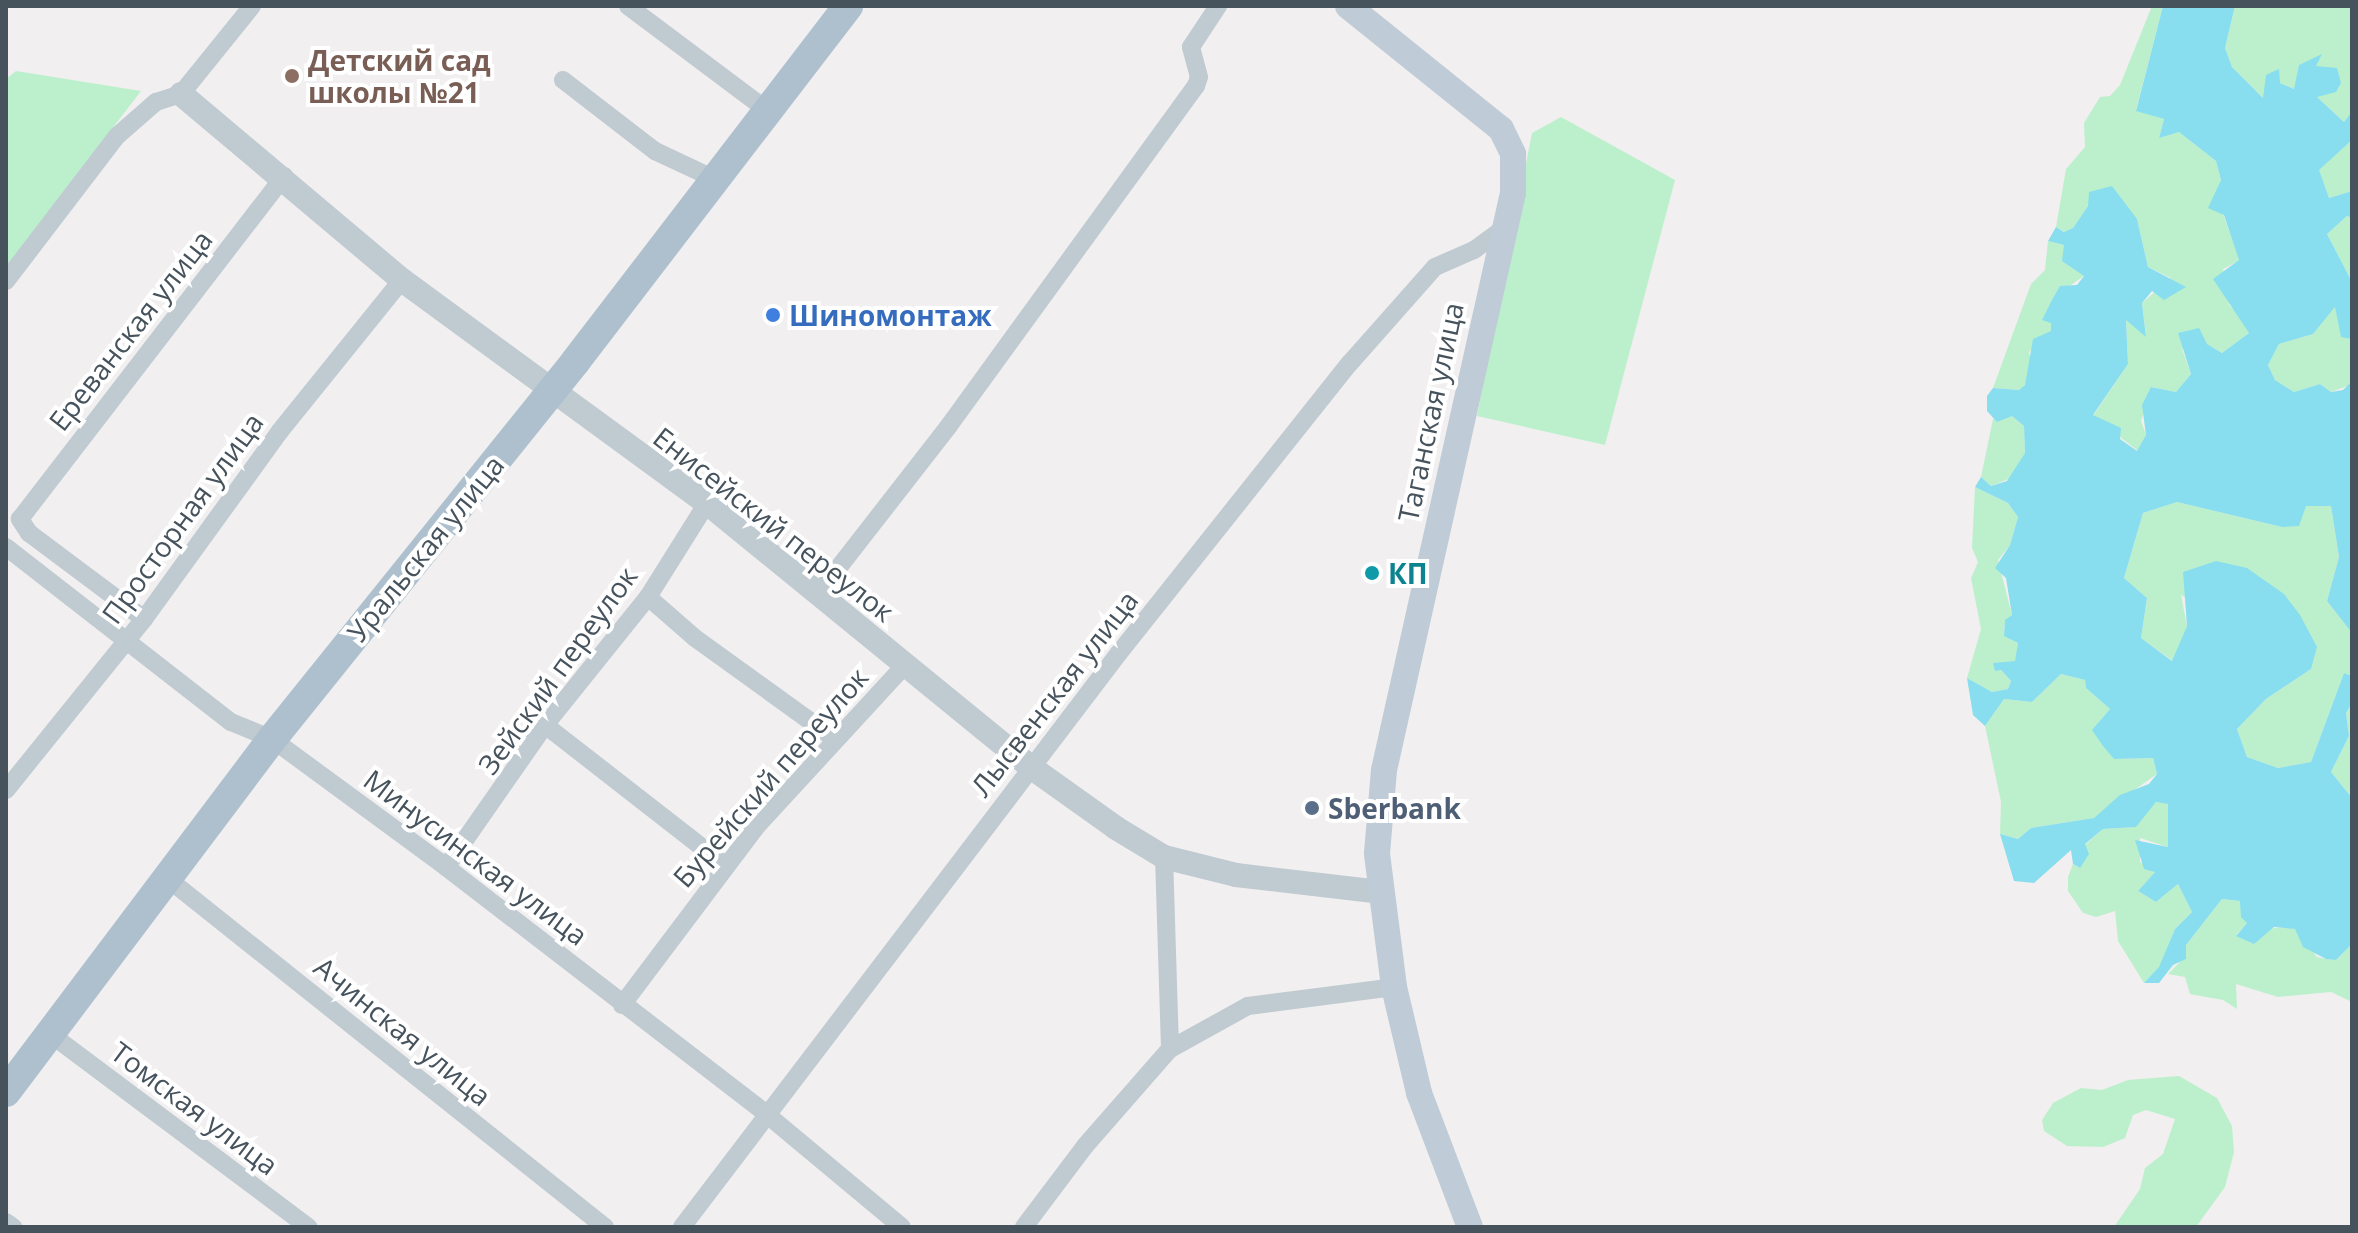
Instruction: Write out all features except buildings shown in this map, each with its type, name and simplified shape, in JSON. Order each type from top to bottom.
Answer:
[{"type":"main road","name":"Уральская улица","points":[[6,1092],[272,739],[717,180],[848,6]]},
{"type":"main road","name":"Таганская улица","points":[[1348,6],[1501,129],[1513,154],[1513,193],[1384,770],[1377,854],[1394,987],[1419,1093],[1470,1227]]},
{"type":"street","points":[[6,281],[117,136],[156,102],[181,94],[252,6]]},
{"type":"street","points":[[628,6],[769,112]]},
{"type":"street","points":[[818,594],[948,427],[1196,86],[1199,77],[1191,47],[1218,6]]},
{"type":"street","points":[[563,80],[655,151],[717,180]]},
{"type":"street","name":"Енисейский переулок","points":[[181,94],[284,176],[402,280],[707,503],[1032,768],[1164,857],[1236,875],[1380,892]]},
{"type":"street","name":"Ереванская улица","points":[[144,619],[29,533],[20,519],[284,176]]},
{"type":"street","name":"Лысвенская улица","points":[[682,1227],[765,1113],[1032,768],[1414,286],[1435,267],[1474,250],[1503,229]]},
{"type":"street","name":"Просторная улица","points":[[10,778],[127,641],[280,431],[402,280]]},
{"type":"street","name":"Зейский переулок","points":[[446,867],[545,725],[648,597],[707,503]]},
{"type":"street","name":"Минусинская улица","points":[[6,547],[231,722],[272,739],[446,867],[765,1113],[902,1227]]},
{"type":"street","points":[[648,597],[695,638],[835,739]]},
{"type":"street","name":"Бурейский переулок","points":[[622,1005],[725,865],[835,739],[905,665]]},
{"type":"street","points":[[545,725],[725,865]]},
{"type":"street","points":[[1164,857],[1170,1049]]},
{"type":"street","name":"Ачинская улица","points":[[167,878],[605,1227]]},
{"type":"street","points":[[1024,1227],[1085,1146],[1170,1049],[1248,1006],[1394,987]]},
{"type":"street","name":"Томская улица","points":[[49,1033],[308,1227]]},
{"type":"street","points":[[6,1222],[13,1227]]},
{"type":"green space","points":[[2152,6],[2163,6],[2136,110],[2164,119],[2159,137],[2179,132],[2216,161],[2221,180],[2216,195],[2240,260],[2223,269],[2229,305],[2244,319],[2249,333],[2222,353],[2207,344],[2182,349],[2191,374],[2176,392],[2152,387],[2141,421],[2146,435],[2138,451],[2093,416],[2128,364],[2126,319],[2146,335],[2142,303],[2171,278],[2148,267],[2137,219],[2088,206],[2073,228],[2065,232],[2056,227],[2066,169],[2085,147],[2084,123],[2100,97],[2110,96],[2120,85]]},
{"type":"green space","points":[[2235,6],[2352,6],[2352,111],[2344,122],[2316,96],[2315,66],[2321,55],[2294,89],[2280,83],[2264,99],[2232,67],[2225,48]]},
{"type":"green space","points":[[16,71],[141,91],[6,267],[6,79]]},
{"type":"green space","points":[[1561,117],[1675,180],[1605,445],[1477,416],[1532,133]]},
{"type":"green space","points":[[2352,140],[2352,191],[2329,198],[2318,170]]},
{"type":"green space","points":[[2347,216],[2352,218],[2352,304],[2351,280],[2327,234]]},
{"type":"green space","points":[[2048,241],[2064,245],[2085,275],[2053,298],[2051,331],[2029,352],[2032,365],[2025,385],[2019,390],[1993,388],[2031,284],[2045,270]]},
{"type":"green space","points":[[2335,306],[2352,339],[2350,385],[2331,392],[2320,384],[2294,392],[2275,380],[2268,365],[2279,344],[2313,334]]},
{"type":"green space","points":[[2012,416],[2024,426],[2025,453],[2011,478],[1991,486],[1981,477],[1993,419]]},
{"type":"green space","points":[[1975,487],[2008,503],[2018,517],[2010,545],[1998,560],[2012,615],[2004,626],[2005,636],[2018,643],[2016,662],[1994,663],[2011,681],[2008,689],[1992,692],[1967,678],[1981,629],[1971,578],[1978,562],[1972,548]]},
{"type":"green space","points":[[2177,502],[2282,527],[2306,506],[2331,506],[2339,557],[2327,601],[2352,633],[2352,676],[2344,673],[2311,762],[2278,768],[2247,757],[2237,729],[2266,699],[2311,669],[2181,595],[2187,626],[2173,661],[2141,638],[2147,598],[2124,578],[2143,513]]},
{"type":"green space","points":[[2061,674],[2085,680],[2086,688],[2110,709],[2093,730],[2114,759],[2153,758],[2157,774],[2094,818],[2031,828],[2018,839],[2000,834],[2001,802],[1985,726],[2004,699],[2032,702]]},
{"type":"green space","points":[[2352,703],[2352,798],[2331,772],[2349,736],[2346,713]]},
{"type":"green space","points":[[2156,802],[2168,804],[2168,847],[2140,838],[2140,862],[2155,872],[2138,891],[2156,902],[2178,884],[2192,912],[2175,929],[2160,967],[2144,983],[2118,941],[2115,911],[2096,917],[2083,913],[2068,891],[2068,877],[2073,864],[2079,868],[2085,845],[2103,829],[2135,827]]},
{"type":"green space","points":[[2222,899],[2240,901],[2247,923],[2236,935],[2254,944],[2267,929],[2286,927],[2295,929],[2317,957],[2336,960],[2352,944],[2352,1002],[2331,992],[2278,997],[2236,984],[2237,1009],[2223,1000],[2190,994],[2185,977],[2168,974],[2186,956],[2186,945]]},
{"type":"green space","points":[[2179,1076],[2217,1098],[2232,1126],[2234,1152],[2225,1187],[2196,1227],[2114,1227],[2140,1189],[2145,1168],[2163,1154],[2175,1119],[2146,1110],[2133,1115],[2125,1138],[2103,1147],[2067,1146],[2044,1131],[2042,1120],[2053,1103],[2081,1088],[2102,1090],[2128,1080]]},
{"type":"water","points":[[2163,6],[2235,6],[2225,48],[2232,67],[2263,98],[2266,75],[2279,69],[2280,83],[2294,89],[2299,65],[2322,54],[2316,66],[2337,68],[2341,83],[2336,92],[2317,97],[2344,122],[2352,111],[2352,140],[2319,170],[2329,198],[2352,191],[2352,218],[2347,216],[2327,234],[2351,280],[2352,339],[2341,337],[2335,307],[2313,334],[2279,344],[2268,365],[2275,380],[2294,392],[2320,384],[2331,392],[2343,390],[2352,381],[2352,633],[2327,601],[2339,557],[2331,506],[2306,506],[2299,526],[2282,527],[2177,502],[2143,513],[2124,578],[2147,598],[2141,638],[2172,661],[2187,626],[2183,572],[2216,561],[2247,568],[2284,594],[2300,615],[2317,647],[2311,669],[2266,699],[2237,729],[2247,757],[2278,768],[2311,762],[2344,673],[2352,676],[2352,703],[2346,713],[2349,736],[2331,772],[2352,798],[2352,944],[2336,960],[2326,959],[2303,947],[2295,929],[2274,927],[2254,944],[2236,936],[2247,923],[2241,917],[2240,901],[2222,899],[2186,945],[2186,959],[2173,965],[2159,983],[2144,983],[2159,967],[2175,929],[2192,912],[2178,884],[2156,902],[2138,891],[2155,872],[2144,869],[2135,840],[2168,847],[2168,804],[2156,802],[2136,827],[2103,829],[2085,844],[2089,854],[2080,868],[2073,864],[2071,850],[2034,883],[2014,881],[2000,834],[2018,839],[2031,828],[2094,818],[2120,795],[2149,784],[2157,774],[2153,758],[2114,759],[2092,730],[2110,709],[2086,688],[2085,680],[2061,674],[2032,702],[2004,699],[1985,726],[1973,715],[1967,678],[1992,692],[2008,689],[2011,681],[2001,670],[1995,671],[1993,663],[2015,661],[2018,643],[2004,636],[2005,620],[2012,615],[2006,578],[1995,568],[2010,545],[2018,517],[2008,503],[1975,487],[1981,477],[1991,486],[2007,481],[2025,453],[2024,426],[2012,416],[1997,422],[1987,411],[1987,396],[1993,388],[2019,390],[2025,385],[2033,339],[2051,331],[2051,323],[2042,320],[2053,298],[2060,286],[2077,285],[2084,276],[2062,261],[2064,245],[2048,241],[2056,227],[2064,232],[2073,228],[2088,206],[2089,192],[2112,186],[2137,219],[2148,267],[2186,287],[2164,300],[2152,291],[2142,303],[2146,337],[2126,320],[2128,364],[2093,415],[2121,428],[2120,439],[2137,451],[2146,435],[2142,405],[2151,387],[2176,392],[2191,374],[2178,333],[2199,328],[2207,344],[2222,353],[2249,333],[2213,279],[2239,260],[2224,215],[2208,208],[2221,180],[2216,161],[2179,132],[2159,138],[2164,119],[2136,111]]},
{"type":"place","name":"Детский сад школы №21","points":[[292,76]]},
{"type":"place","name":"Шиномонтаж","points":[[773,315]]},
{"type":"place","name":"КП","points":[[1372,573]]},
{"type":"place","name":"Sberbank","points":[[1312,808]]}]
